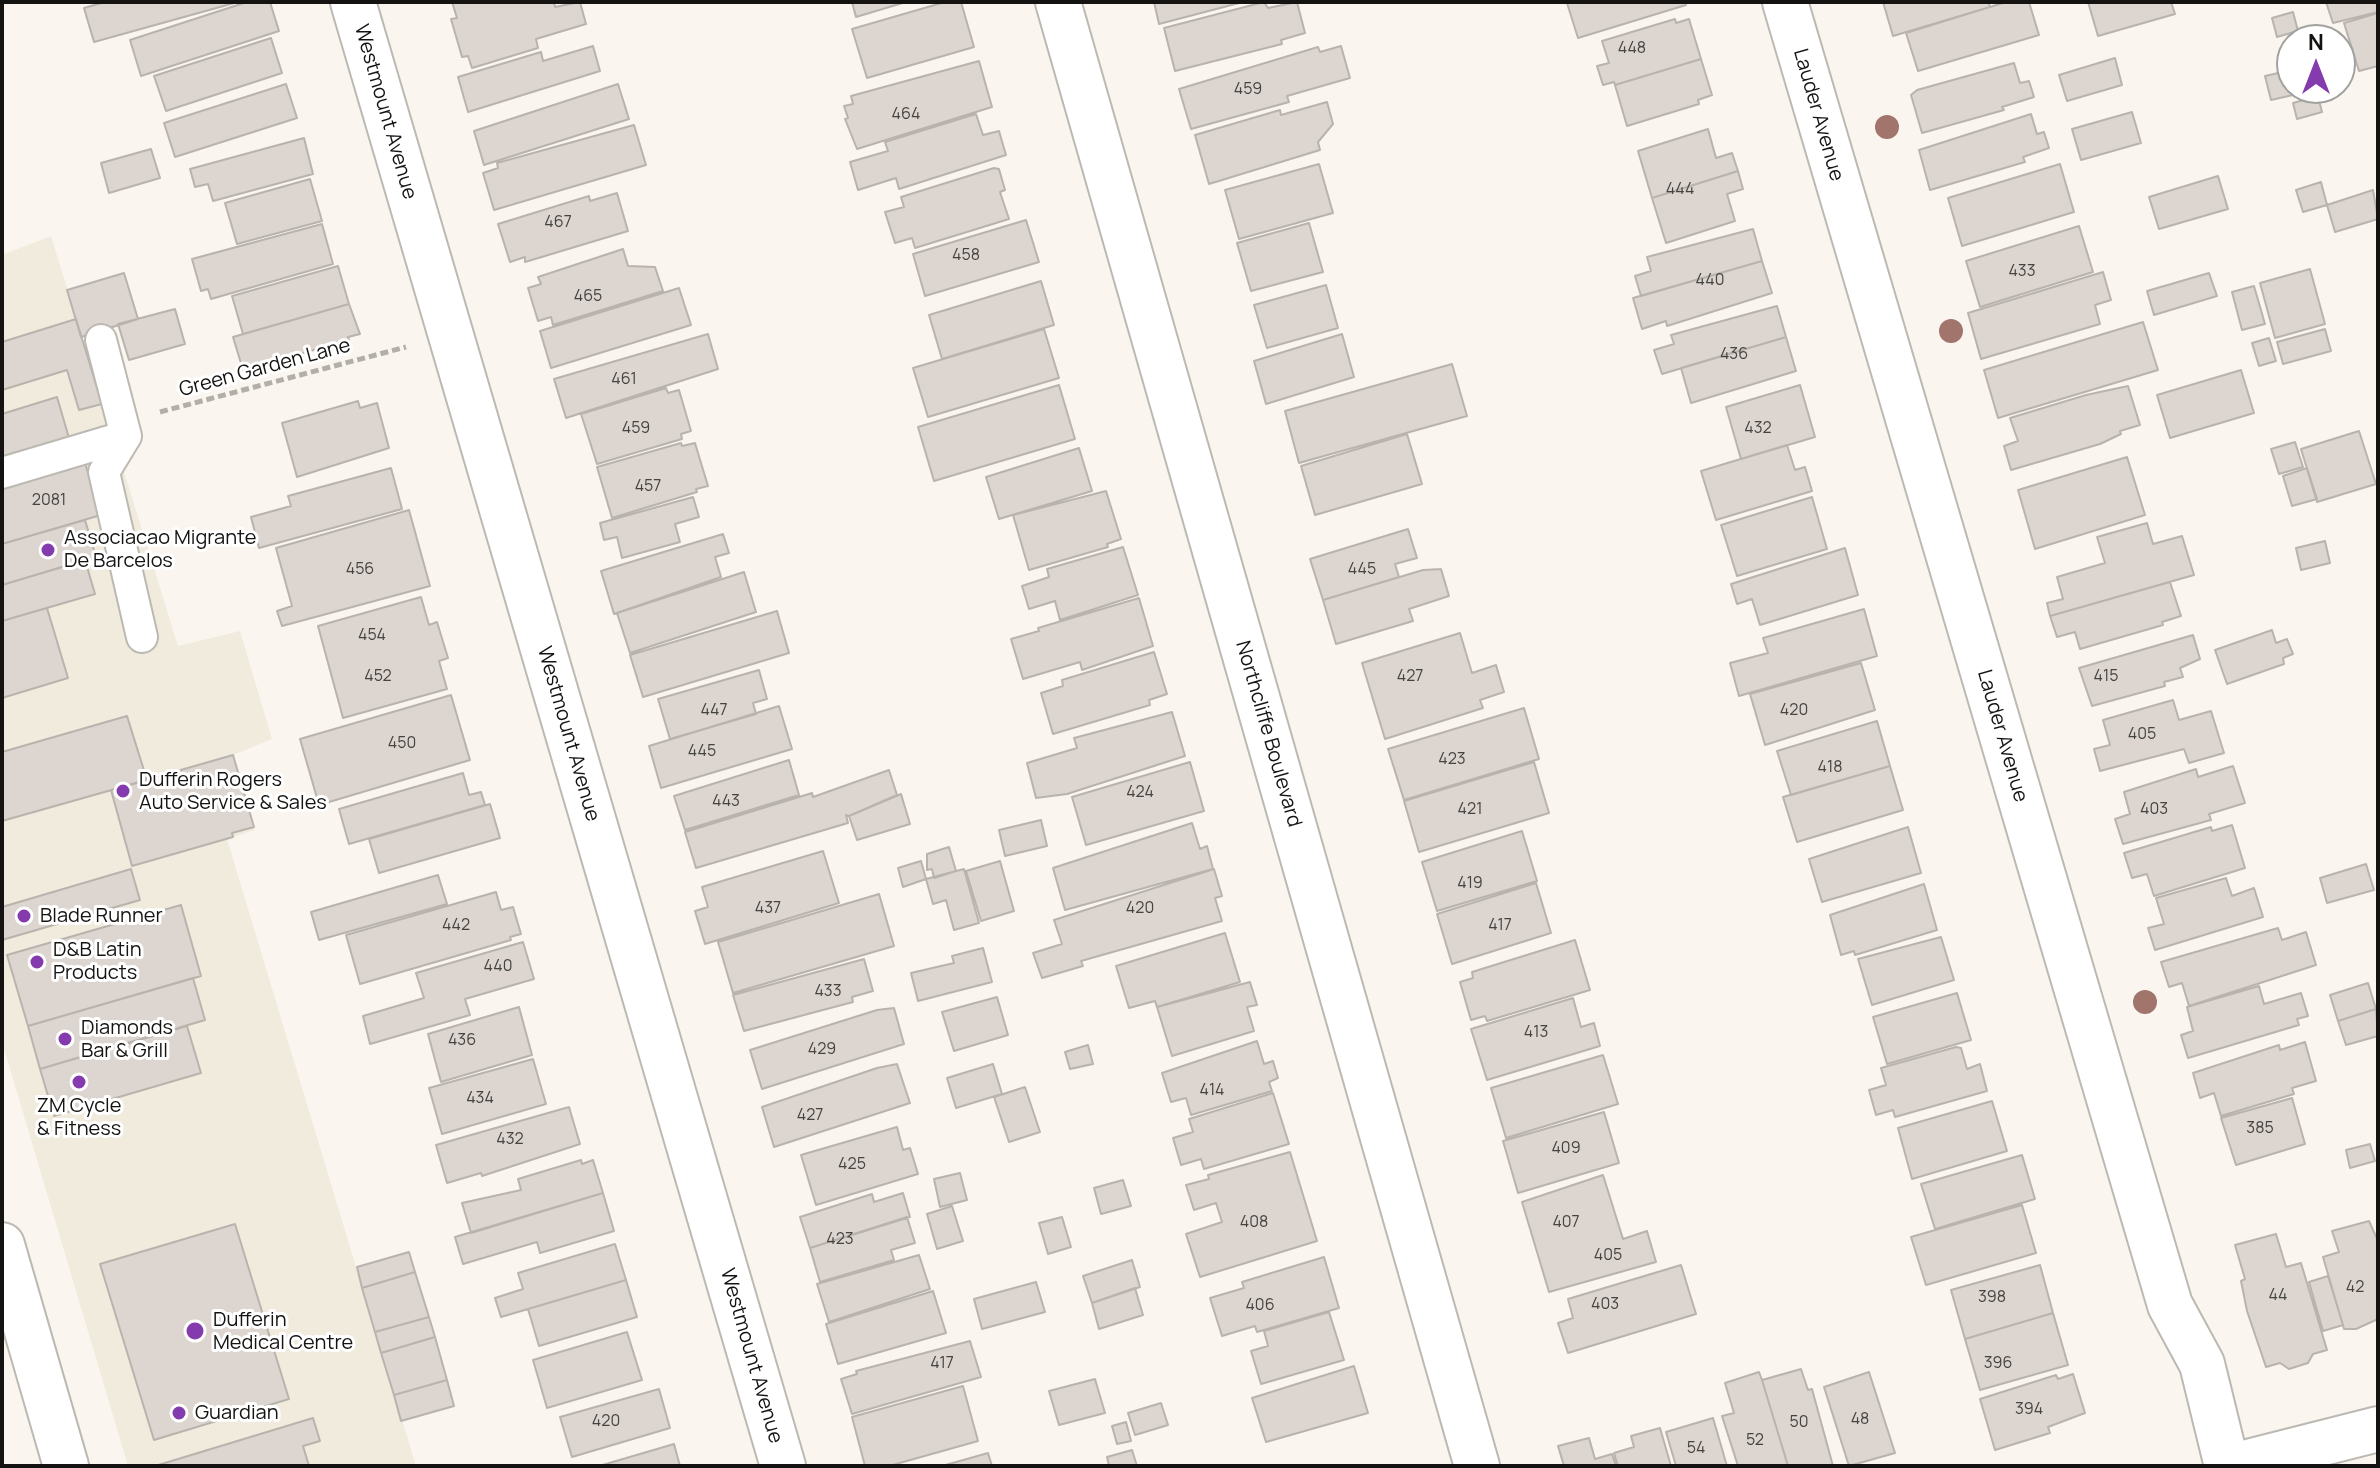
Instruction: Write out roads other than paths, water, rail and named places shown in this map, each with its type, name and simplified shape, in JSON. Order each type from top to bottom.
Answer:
[{"type":"street","name":"Westmount Avenue","points":[[353,2],[783,1466]]},
{"type":"street","name":"Northcliffe Boulevard","points":[[1058,2],[1477,1466]]},
{"type":"street","name":"Lauder Avenue","points":[[1785,2],[2170,1305],[2202,1364],[2229,1466]]},
{"type":"street","points":[[2,1245],[66,1466]]},
{"type":"street","points":[[2229,1466],[2378,1429]]},
{"type":"lane","points":[[101,340],[125,429],[104,472],[142,637]]},
{"type":"lane","points":[[2,473],[125,429]]},
{"type":"place","name":"Associacao Migrante De Barcelos","points":[[48,550]]},
{"type":"place","name":"Dufferin Rogers Auto Service & Sales","points":[[123,791]]},
{"type":"place","name":"Blade Runner","points":[[24,916]]},
{"type":"place","name":"D&B Latin Products","points":[[37,962]]},
{"type":"place","name":"Diamonds Bar & Grill","points":[[65,1039]]},
{"type":"place","name":"ZM Cycle & Fitness","points":[[79,1082]]},
{"type":"place","name":"Dufferin Medical Centre","points":[[195,1331]]},
{"type":"place","name":"Guardian","points":[[179,1413]]}]
